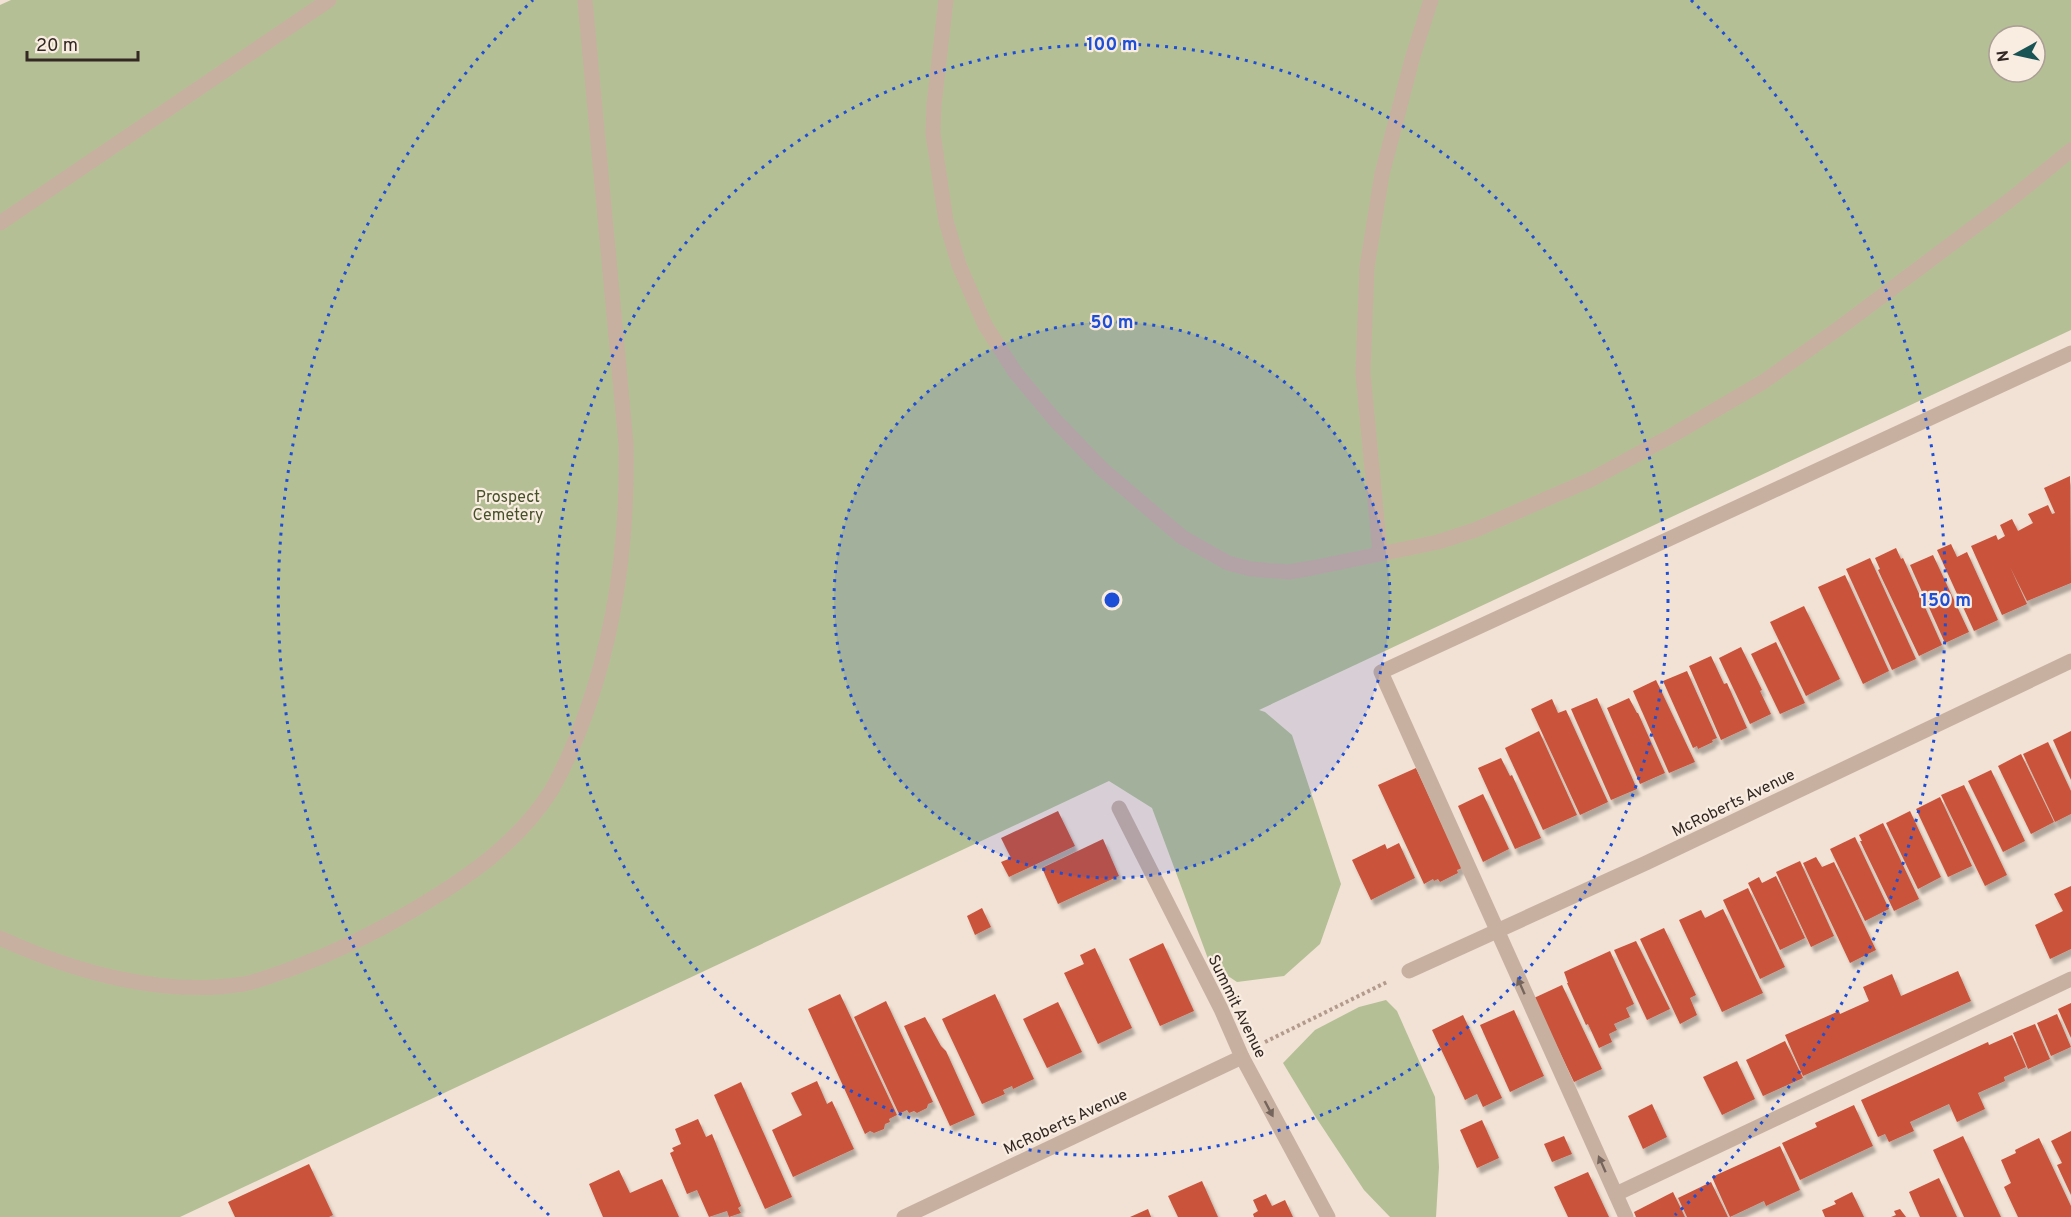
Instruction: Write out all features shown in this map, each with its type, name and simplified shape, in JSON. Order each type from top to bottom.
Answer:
[{"type":"street","points":[[0,223],[329,0]]},
{"type":"street","points":[[0,938],[74,966],[129,981],[171,986],[208,987],[245,984],[321,958],[403,916],[445,891],[516,836],[551,790],[578,735],[600,674],[616,603],[627,496],[626,444],[585,0]]},
{"type":"street","points":[[946,0],[933,133],[946,221],[959,266],[985,325],[1016,372],[1055,420],[1102,469],[1182,537],[1228,563],[1251,569],[1289,572],[1438,542],[1476,530],[1592,479],[1763,382],[2010,200],[2071,150]]},
{"type":"street","points":[[1380,553],[1363,374],[1367,267],[1382,174],[1413,56],[1431,0]]},
{"type":"street","points":[[1626,1217],[1381,672],[2071,353]]},
{"type":"street","name":"McRoberts Avenue","points":[[1409,971],[1646,863],[2071,661]]},
{"type":"street","name":"Summit Avenue","points":[[1119,808],[1221,1009],[1242,1057],[1328,1217]]},
{"type":"street","points":[[1616,1194],[2071,979]]},
{"type":"street","name":"McRoberts Avenue","points":[[904,1217],[1242,1057]]},
{"type":"path","points":[[1261,1044],[1383,984]]},
{"type":"green space","name":"Prospect Cemetery","points":[[11,0],[2071,0],[2071,330],[1259,710],[1265,712],[1292,735],[1341,884],[1320,944],[1284,976],[1237,982],[1210,964],[1152,808],[1109,781],[180,1217],[0,1217],[0,5]]},
{"type":"green space","points":[[1386,1000],[1397,1011],[1435,1097],[1439,1167],[1436,1217],[1390,1217],[1364,1190],[1283,1063],[1315,1030],[1359,1007]]},
{"type":"building","points":[[2070,476],[2071,583],[2027,601],[2010,567],[2027,604],[2002,615],[1971,546],[1996,535],[1998,540],[2005,536],[2000,525],[2012,519],[2018,531],[2033,523],[2028,514],[2048,505],[2052,514],[2055,513],[2044,488]]},
{"type":"building","points":[[1951,544],[1957,557],[1967,552],[1998,620],[1974,631],[1937,550]]},
{"type":"building","points":[[1896,548],[1901,559],[1903,558],[1942,645],[1919,656],[1878,570],[1880,569],[1875,558]]},
{"type":"building","points":[[1933,555],[1969,632],[1945,643],[1910,565]]},
{"type":"building","points":[[1870,558],[1916,659],[1892,670],[1846,569]]},
{"type":"building","points":[[1845,575],[1889,671],[1863,684],[1818,587]]},
{"type":"building","points":[[1804,606],[1840,679],[1806,696],[1770,622]]},
{"type":"building","points":[[1776,642],[1805,703],[1780,714],[1751,654]]},
{"type":"building","points":[[1741,647],[1771,714],[1750,724],[1719,658]]},
{"type":"building","points":[[1711,656],[1724,684],[1727,683],[1747,728],[1721,740],[1689,666]]},
{"type":"building","points":[[1687,671],[1717,738],[1698,749],[1697,746],[1693,748],[1663,681]]},
{"type":"building","points":[[1656,680],[1695,762],[1669,773],[1633,691]]},
{"type":"building","points":[[1597,698],[1637,789],[1611,800],[1571,709]]},
{"type":"building","points":[[1629,698],[1665,773],[1640,784],[1607,708]]},
{"type":"building","points":[[1552,699],[1558,713],[1566,710],[1608,802],[1580,815],[1531,709]]},
{"type":"building","points":[[1539,731],[1577,815],[1543,830],[1505,748]]},
{"type":"building","points":[[2071,731],[2071,780],[2053,740]]},
{"type":"building","points":[[2048,742],[2071,791],[2071,814],[2055,822],[2023,754]]},
{"type":"building","points":[[2021,754],[2054,822],[2031,834],[1998,766]]},
{"type":"building","points":[[1501,758],[1510,776],[1512,775],[1541,838],[1515,849],[1478,768]]},
{"type":"building","points":[[1416,768],[1462,868],[1457,870],[1458,873],[1440,882],[1438,879],[1434,881],[1433,879],[1424,884],[1378,785]]},
{"type":"building","points":[[1991,770],[2025,841],[2003,852],[1968,781]]},
{"type":"building","points":[[1964,785],[2007,875],[1985,886],[1941,795]]},
{"type":"building","points":[[1483,794],[1509,849],[1483,862],[1458,806]]},
{"type":"building","points":[[1940,797],[1972,866],[1948,877],[1916,809]]},
{"type":"building","points":[[1058,811],[1075,846],[1009,877],[1001,862],[1011,858],[1001,838]]},
{"type":"building","points":[[1910,811],[1941,877],[1918,889],[1886,823]]},
{"type":"building","points":[[1883,823],[1919,899],[1894,911],[1859,835]]},
{"type":"building","points":[[1855,837],[1889,909],[1865,921],[1830,849]]},
{"type":"building","points":[[1103,839],[1119,876],[1058,904],[1042,868]]},
{"type":"building","points":[[1399,843],[1415,878],[1371,900],[1352,860],[1385,844],[1387,849]]},
{"type":"building","points":[[1816,857],[1822,867],[1834,862],[1876,950],[1850,963],[1803,863]]},
{"type":"building","points":[[1800,861],[1834,936],[1811,947],[1776,872]]},
{"type":"building","points":[[1776,876],[1805,938],[1780,950],[1748,883],[1759,877],[1762,883]]},
{"type":"building","points":[[2071,886],[2071,949],[2050,959],[2035,925],[2063,911],[2054,894]]},
{"type":"building","points":[[1748,888],[1785,967],[1760,979],[1723,900]]},
{"type":"building","points":[[982,908],[991,927],[975,935],[967,916]]},
{"type":"building","points":[[1723,909],[1763,993],[1722,1012],[1679,920],[1701,910],[1705,918]]},
{"type":"building","points":[[1664,928],[1696,995],[1690,998],[1697,1015],[1680,1024],[1640,939]]},
{"type":"building","points":[[1636,941],[1670,1009],[1647,1020],[1614,950]]},
{"type":"building","points":[[1163,943],[1194,1011],[1160,1026],[1129,959]]},
{"type":"building","points":[[1095,948],[1132,1028],[1098,1044],[1064,973],[1084,964],[1080,955]]},
{"type":"building","points":[[1610,951],[1634,1004],[1626,1008],[1630,1017],[1614,1024],[1617,1030],[1609,1034],[1612,1042],[1599,1048],[1588,1024],[1586,1025],[1564,972]]},
{"type":"building","points":[[1958,971],[1971,1001],[1803,1076],[1785,1035],[1839,1011],[1840,1014],[1869,1001],[1863,987],[1892,974],[1901,996]]},
{"type":"building","points":[[1562,985],[1602,1069],[1574,1082],[1534,998]]},
{"type":"building","points":[[840,994],[897,1115],[889,1119],[890,1122],[885,1124],[884,1129],[874,1133],[870,1131],[865,1134],[808,1009]]},
{"type":"building","points":[[995,994],[1034,1079],[1013,1089],[1012,1086],[1003,1090],[1005,1094],[982,1104],[942,1019]]},
{"type":"building","points":[[886,1001],[933,1102],[917,1113],[914,1111],[909,1113],[907,1110],[899,1114],[854,1017]]},
{"type":"building","points":[[1058,1002],[1082,1052],[1047,1068],[1023,1019]]},
{"type":"building","points":[[2071,1003],[2071,1038],[2058,1009]]},
{"type":"building","points":[[1514,1010],[1544,1076],[1510,1092],[1480,1025]]},
{"type":"building","points":[[2057,1014],[2071,1047],[2051,1056],[2037,1023]]},
{"type":"building","points":[[1463,1015],[1502,1098],[1483,1107],[1477,1094],[1465,1100],[1432,1030]]},
{"type":"building","points":[[925,1017],[946,1051],[975,1115],[950,1126],[904,1026]]},
{"type":"building","points":[[2035,1024],[2050,1059],[2028,1069],[2013,1033]]},
{"type":"building","points":[[2012,1035],[2026,1067],[2004,1077],[2005,1081],[1978,1093],[1985,1109],[1957,1122],[1949,1104],[1910,1122],[1914,1131],[1889,1142],[1885,1134],[1878,1137],[1861,1100],[1988,1042],[1989,1045]]},
{"type":"building","points":[[1785,1041],[1803,1078],[1763,1096],[1746,1060]]},
{"type":"building","points":[[1737,1061],[1755,1099],[1722,1115],[1703,1077]]},
{"type":"building","points":[[817,1081],[827,1104],[832,1101],[854,1149],[793,1177],[772,1130],[802,1115],[791,1093]]},
{"type":"building","points":[[741,1082],[792,1197],[765,1209],[714,1095]]},
{"type":"building","points":[[1652,1104],[1667,1137],[1643,1149],[1628,1116]]},
{"type":"building","points":[[1854,1105],[1873,1146],[1800,1180],[1782,1143],[1817,1127],[1815,1123]]},
{"type":"building","points":[[698,1119],[706,1137],[712,1134],[741,1206],[738,1208],[741,1213],[729,1217],[727,1211],[709,1217],[697,1190],[687,1194],[670,1153],[674,1151],[672,1148],[681,1144],[675,1129]]},
{"type":"building","points":[[1482,1120],[1499,1158],[1477,1168],[1460,1130]]},
{"type":"building","points":[[2071,1131],[2071,1195],[2057,1165],[2062,1163],[2051,1141]]},
{"type":"building","points":[[1564,1136],[1572,1154],[1552,1162],[1544,1144]]},
{"type":"building","points":[[1963,1136],[2001,1217],[1964,1217],[1933,1150]]},
{"type":"building","points":[[2039,1138],[2071,1206],[2071,1217],[2018,1217],[2004,1187],[2011,1183],[2001,1160]]},
{"type":"building","points":[[1780,1146],[1800,1190],[1766,1206],[1764,1201],[1730,1217],[1712,1177]]},
{"type":"building","points":[[309,1164],[333,1215],[329,1217],[235,1217],[228,1202]]},
{"type":"building","points":[[619,1170],[630,1193],[662,1179],[679,1217],[603,1217],[589,1184]]},
{"type":"building","points":[[1588,1172],[1609,1217],[1568,1217],[1554,1187]]},
{"type":"building","points":[[1939,1178],[1957,1217],[1920,1217],[1909,1192]]},
{"type":"building","points":[[1202,1181],[1218,1217],[1178,1217],[1168,1196]]},
{"type":"building","points":[[1711,1182],[1728,1217],[1687,1217],[1678,1198]]},
{"type":"building","points":[[1673,1192],[1685,1217],[1636,1217],[1634,1212]]},
{"type":"building","points":[[1852,1192],[1864,1217],[1825,1217],[1822,1210],[1836,1204],[1834,1201]]},
{"type":"building","points":[[1266,1194],[1272,1206],[1285,1200],[1293,1217],[1254,1217],[1253,1214],[1258,1211],[1253,1200]]},
{"type":"building","points":[[1148,1209],[1151,1217],[1130,1217]]},
{"type":"building","points":[[1900,1209],[1906,1217],[1891,1217],[1896,1215],[1894,1211]]}]
